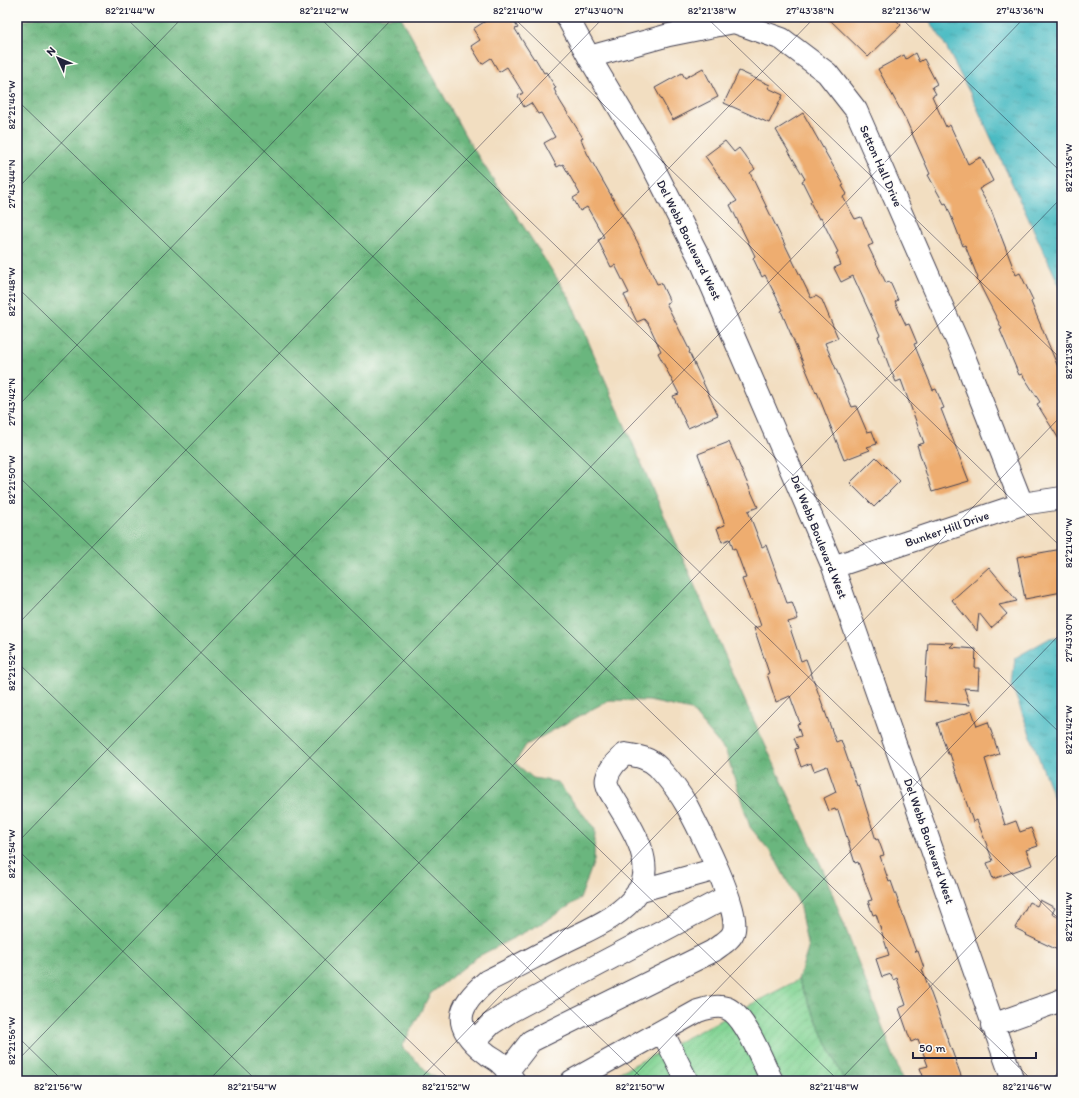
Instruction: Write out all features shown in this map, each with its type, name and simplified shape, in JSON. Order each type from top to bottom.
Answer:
[{"type":"street","name":"Del Webb Boulevard West","points":[[567,17],[589,57],[646,151],[702,261],[833,567],[992,1025],[1014,1081]]},
{"type":"street","name":"Setton Hall Drive","points":[[589,57],[669,34],[734,22],[782,39],[826,73],[856,110],[963,354],[1022,504]]},
{"type":"street","name":"Bunker Hill Drive","points":[[833,567],[1022,504],[1062,498]]},
{"type":"street","points":[[625,754],[647,758],[658,767],[687,805],[728,896],[735,922],[733,933],[726,941],[713,950],[531,1041],[511,1076],[501,1064],[465,1033],[460,1020],[472,995],[487,981],[604,921],[626,906],[638,891],[644,873],[643,854],[629,823],[608,786],[606,779],[612,765],[625,754]]},
{"type":"street","points":[[638,891],[717,869]]},
{"type":"street","points":[[474,1042],[491,1024],[511,1011],[728,896]]},
{"type":"street","points":[[992,1025],[1062,1000]]},
{"type":"street","points":[[572,1081],[599,1074],[662,1031],[708,1008],[726,1008],[732,1011],[739,1018],[748,1032],[772,1081]]},
{"type":"street","points":[[662,1031],[687,1081]]},
{"type":"green space","points":[[40,17],[401,17],[467,139],[569,297],[744,699],[825,874],[903,1081],[844,1081],[798,980],[808,949],[799,903],[773,855],[750,827],[726,752],[691,710],[649,701],[609,700],[526,745],[515,763],[533,778],[557,782],[595,829],[594,861],[580,899],[544,922],[477,957],[430,994],[402,1047],[431,1075],[443,1081],[17,1081],[17,22]]},
{"type":"green space","points":[[798,980],[844,1081],[603,1081]]},
{"type":"water","points":[[927,17],[1062,17],[1062,291],[973,99],[943,41]]},
{"type":"water","points":[[1062,636],[1062,820],[1012,686],[1015,658],[1050,638]]},
{"type":"building","points":[[492,17],[511,17],[518,28],[515,29],[534,59],[535,58],[544,73],[546,72],[556,88],[554,89],[560,101],[583,138],[581,139],[587,153],[637,241],[657,284],[661,283],[670,302],[666,303],[690,351],[689,352],[718,415],[688,428],[673,396],[679,394],[658,353],[661,351],[649,325],[644,319],[637,322],[624,295],[629,293],[615,265],[611,267],[598,240],[604,237],[587,207],[580,211],[573,198],[580,194],[563,164],[557,167],[544,143],[555,137],[541,113],[538,114],[531,103],[524,107],[518,96],[523,93],[507,67],[499,72],[491,58],[482,64],[471,46],[480,40],[473,29]]},
{"type":"building","points":[[827,17],[893,17],[901,25],[868,57]]},
{"type":"building","points":[[915,53],[919,62],[924,59],[937,84],[932,87],[936,94],[932,96],[946,127],[950,125],[968,164],[981,157],[993,181],[979,189],[991,210],[1016,275],[1020,273],[1033,300],[1031,302],[1058,367],[1062,364],[1062,444],[1037,404],[1040,402],[1022,374],[1019,375],[1000,330],[1002,329],[977,279],[978,278],[965,245],[963,246],[946,203],[944,204],[928,175],[930,174],[906,120],[878,69],[904,55],[906,59]]},
{"type":"building","points":[[703,68],[718,97],[673,120],[655,88],[682,73],[685,78]]},
{"type":"building","points":[[739,71],[770,85],[768,88],[783,95],[769,123],[724,103]]},
{"type":"building","points":[[803,113],[844,185],[842,186],[847,194],[843,197],[855,219],[861,217],[873,244],[868,246],[886,283],[890,282],[898,300],[895,302],[906,325],[909,324],[917,343],[914,344],[933,390],[936,389],[944,408],[941,409],[969,481],[932,492],[917,445],[924,443],[901,380],[896,382],[878,336],[880,335],[853,276],[841,282],[834,268],[841,265],[836,253],[838,252],[821,218],[819,219],[810,202],[812,201],[802,181],[805,179],[776,130]]},
{"type":"building","points":[[725,141],[734,152],[739,148],[755,169],[750,173],[811,298],[816,296],[822,300],[838,338],[825,343],[852,407],[856,406],[867,432],[872,431],[877,444],[867,447],[870,450],[844,460],[817,392],[816,393],[781,311],[783,310],[765,275],[762,277],[753,258],[755,256],[730,205],[737,201],[705,156]]},
{"type":"building","points":[[729,442],[758,507],[748,511],[762,547],[766,545],[787,603],[792,602],[798,619],[788,622],[801,661],[806,659],[836,742],[841,740],[857,786],[859,785],[876,840],[878,839],[884,855],[880,856],[889,882],[891,881],[916,952],[918,951],[924,968],[922,969],[963,1081],[925,1081],[920,1068],[928,1066],[918,1039],[911,1042],[899,1008],[906,1005],[897,978],[893,980],[891,974],[882,977],[876,959],[889,955],[876,914],[873,915],[868,901],[872,900],[858,862],[855,863],[838,810],[836,811],[835,809],[829,811],[824,798],[836,792],[827,766],[814,771],[811,763],[801,767],[795,749],[798,748],[794,738],[801,736],[797,724],[800,723],[790,696],[776,702],[767,674],[769,673],[754,628],[761,626],[752,600],[750,600],[742,579],[746,578],[735,548],[733,549],[730,539],[722,542],[717,528],[725,525],[698,454]]},
{"type":"building","points":[[876,457],[900,481],[874,507],[850,483]]},
{"type":"building","points":[[1062,549],[1062,592],[1025,599],[1017,557]]},
{"type":"building","points":[[989,567],[1017,601],[999,605],[1007,614],[991,628],[979,613],[977,631],[952,600]]},
{"type":"building","points":[[928,642],[954,643],[950,647],[976,649],[975,668],[979,668],[978,689],[964,688],[970,705],[924,701]]},
{"type":"building","points":[[972,711],[977,726],[988,722],[999,754],[985,759],[1005,825],[1016,821],[1020,832],[1031,828],[1038,846],[1026,850],[1032,865],[993,879],[987,863],[993,861],[977,820],[973,822],[950,754],[948,754],[937,723]]},
{"type":"building","points":[[1040,900],[1055,908],[1052,914],[1062,919],[1062,952],[1026,935],[1027,934],[1015,928],[1029,902],[1037,906]]}]
